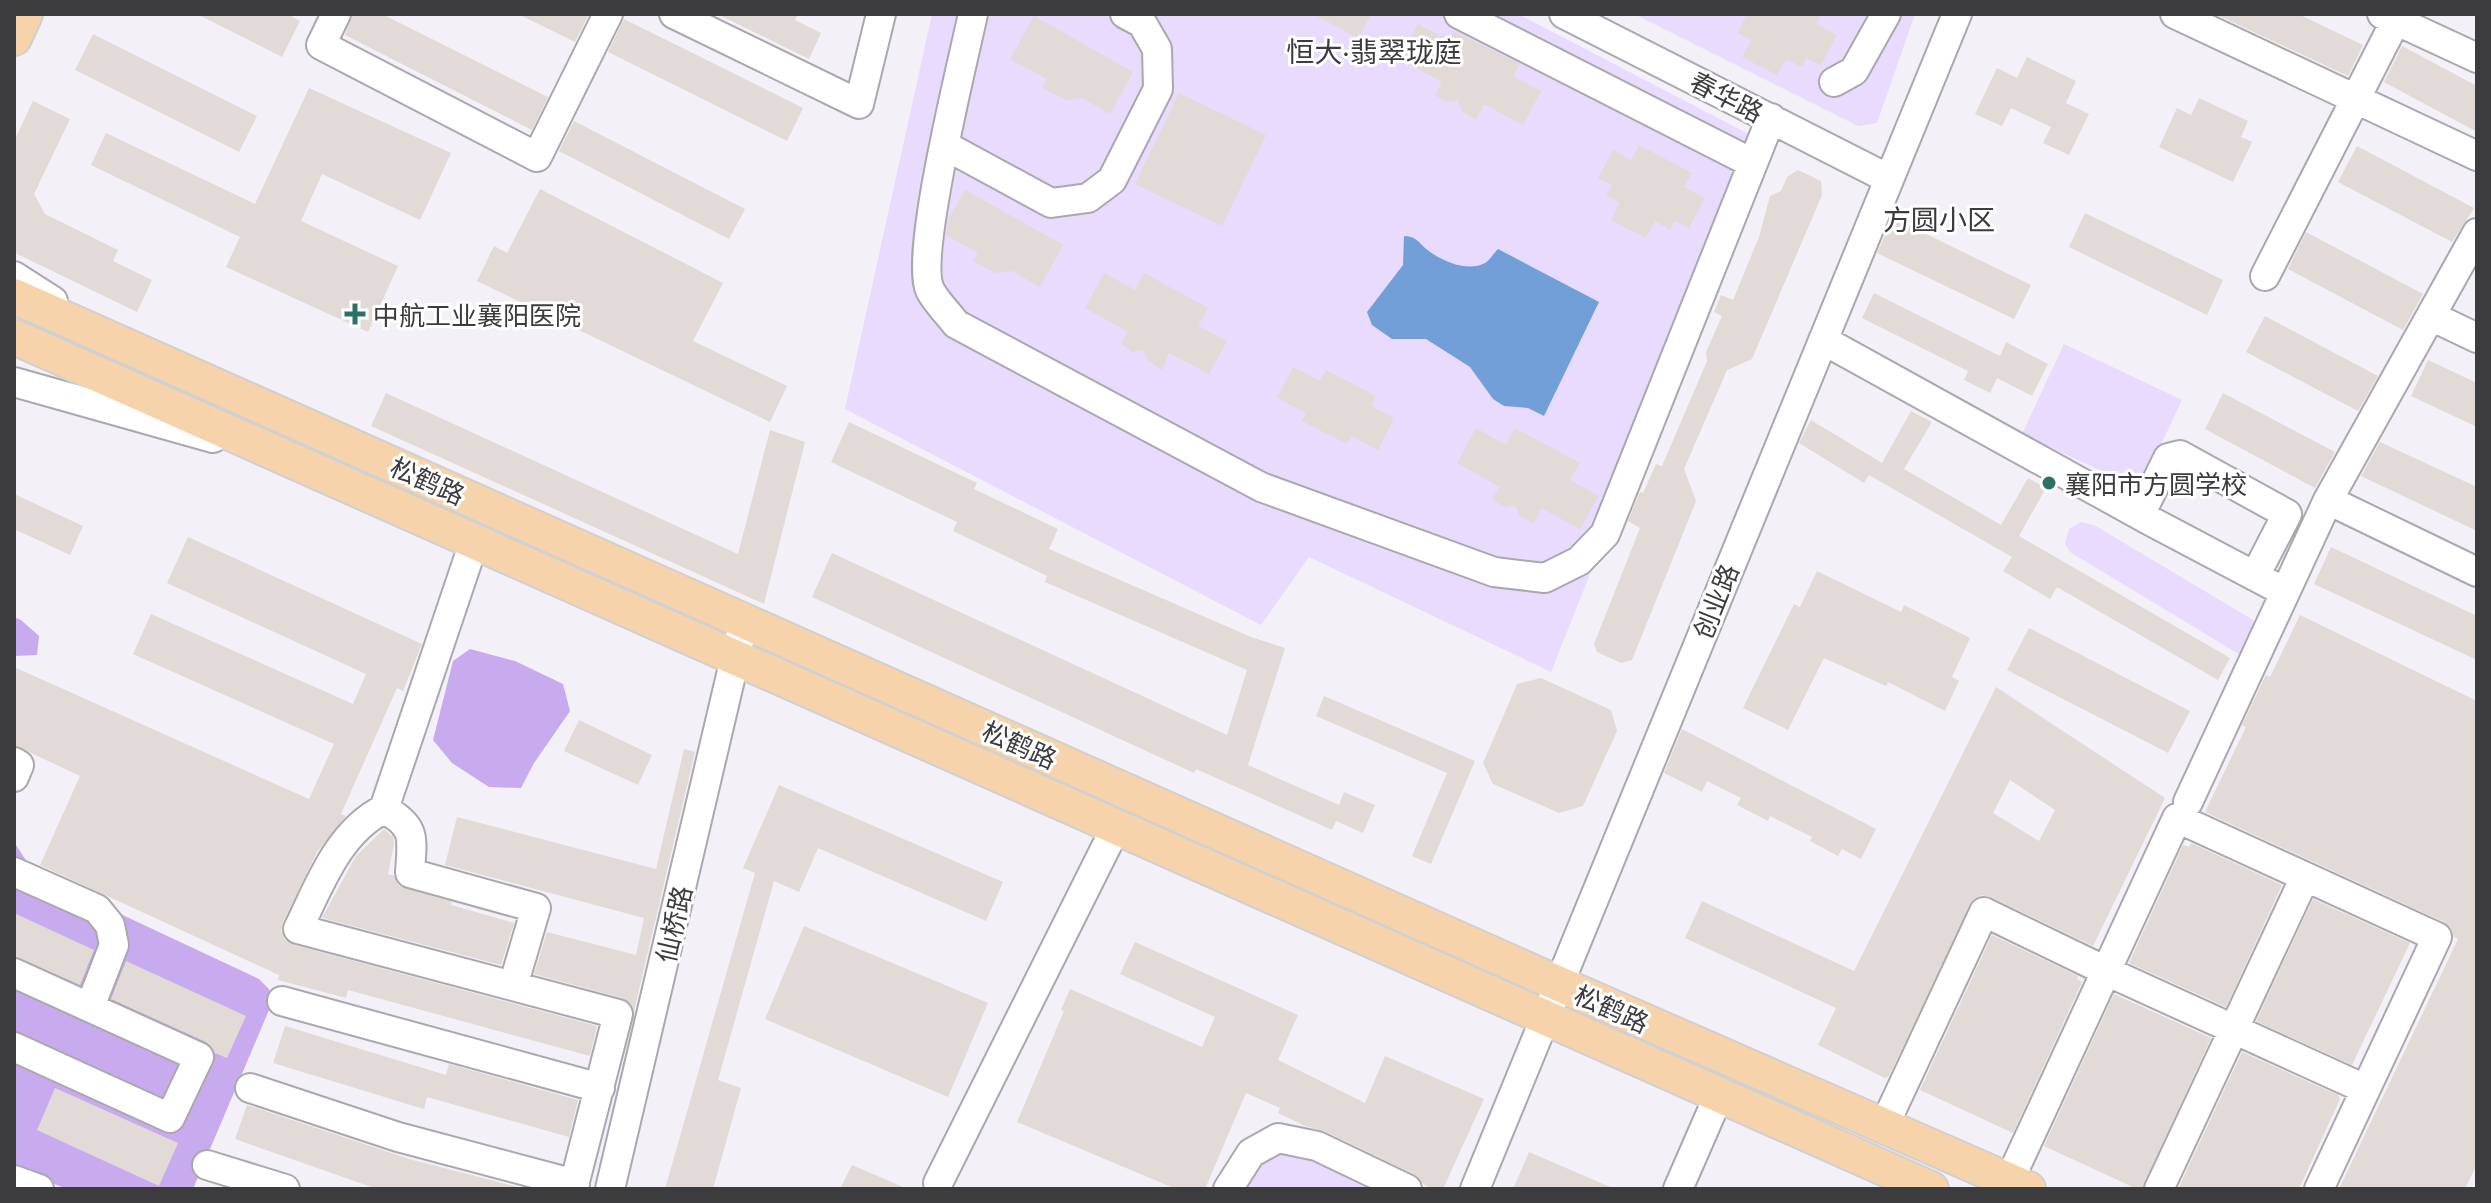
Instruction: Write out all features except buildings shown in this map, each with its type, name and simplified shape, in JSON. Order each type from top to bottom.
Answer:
[{"type":"main road","points":[[14,38],[25,14]]},
{"type":"main road","name":"松鹤路","points":[[14,296],[2018,1185]]},
{"type":"main road","name":"松鹤路","points":[[14,337],[1931,1189]]},
{"type":"street","points":[[336,14],[321,45],[537,157],[608,14]]},
{"type":"street","points":[[674,14],[859,104],[881,14]]},
{"type":"street","points":[[973,14],[930,224],[925,265],[930,289],[956,324],[1261,487],[1494,572],[1545,578],[1579,561],[1605,534],[1771,118]]},
{"type":"street","points":[[946,146],[1051,203],[1088,198],[1112,180],[1158,89],[1157,49],[1142,23],[1125,14]]},
{"type":"street","points":[[1459,14],[1752,163]]},
{"type":"street","name":"春华路","points":[[1564,14],[1889,179]]},
{"type":"street","points":[[1834,82],[1854,71],[1886,14]]},
{"type":"street","name":"创业路","points":[[1475,1189],[1956,15]]},
{"type":"street","points":[[2182,15],[2477,156]]},
{"type":"street","points":[[2265,276],[2357,98],[2392,16],[2477,58]]},
{"type":"street","points":[[2188,802],[2328,500],[2477,233]]},
{"type":"street","points":[[14,276],[121,344]]},
{"type":"street","points":[[2431,316],[2477,338]]},
{"type":"street","points":[[1823,340],[2285,592]]},
{"type":"street","points":[[14,382],[289,460]]},
{"type":"street","points":[[2145,518],[2143,509],[2168,458],[2180,455],[2287,514],[2255,576]]},
{"type":"street","points":[[2328,500],[2477,572]]},
{"type":"street","points":[[250,1088],[398,1137],[574,1186],[618,1014],[298,929],[332,859],[366,818],[384,809],[474,542]]},
{"type":"street","name":"仙桥路","points":[[610,1189],[744,620]]},
{"type":"street","points":[[14,762],[19,765],[14,777]]},
{"type":"street","points":[[384,809],[403,819],[412,838],[410,873],[536,908],[513,986]]},
{"type":"street","points":[[2018,1185],[2106,971],[2177,818],[2437,937],[2319,1189]]},
{"type":"street","points":[[938,1183],[1116,827]]},
{"type":"street","points":[[14,872],[97,909],[110,925],[114,945],[90,1007]]},
{"type":"street","points":[[2159,1189],[2305,877]]},
{"type":"street","points":[[1884,1126],[1984,912],[2365,1089]]},
{"type":"street","points":[[14,973],[199,1057],[170,1118],[14,1047]]},
{"type":"street","points":[[282,1001],[600,1088]]},
{"type":"street","points":[[1678,1189],[1719,1095]]},
{"type":"street","points":[[1228,1189],[1251,1153],[1278,1138],[1317,1146],[1407,1189]]},
{"type":"street","points":[[207,1165],[285,1189]]},
{"type":"street","points":[[14,1180],[39,1189]]},
{"type":"shaded area","points":[[932,14],[1518,14],[1762,141],[1551,672],[1309,557],[1261,625],[845,409]]},
{"type":"shaded area","points":[[1634,14],[1915,14],[1877,123],[1858,126]]},
{"type":"shaded area","points":[[2064,344],[2182,400],[2140,489],[2022,434]]},
{"type":"shaded area","points":[[2081,522],[2094,525],[2253,620],[2260,633],[2245,653],[2237,653],[2070,552],[2065,544],[2069,529]]},
{"type":"shaded area","points":[[14,617],[39,636],[37,655],[14,656]]},
{"type":"shaded area","points":[[470,649],[515,661],[563,684],[570,711],[534,763],[521,788],[489,787],[452,763],[433,740],[453,661]]},
{"type":"shaded area","points":[[14,842],[35,874],[259,979],[269,989],[272,1003],[193,1189],[68,1189],[14,1170]]},
{"type":"shaded area","points":[[1278,1138],[1407,1189],[1228,1189]]},
{"type":"water","points":[[1404,236],[1416,239],[1438,257],[1462,266],[1485,263],[1498,249],[1599,302],[1544,416],[1528,408],[1504,406],[1493,399],[1470,367],[1426,339],[1392,339],[1372,325],[1367,312],[1403,265]]},
{"type":"place","name":"中航工业襄阳医院","points":[[355,314]]},
{"type":"place","name":"襄阳市方圆学校","points":[[2049,483]]},
{"type":"district","name":"恒大·翡翠珑庭","points":[[1374,50]]},
{"type":"district","name":"方圆小区","points":[[1939,218]]}]
